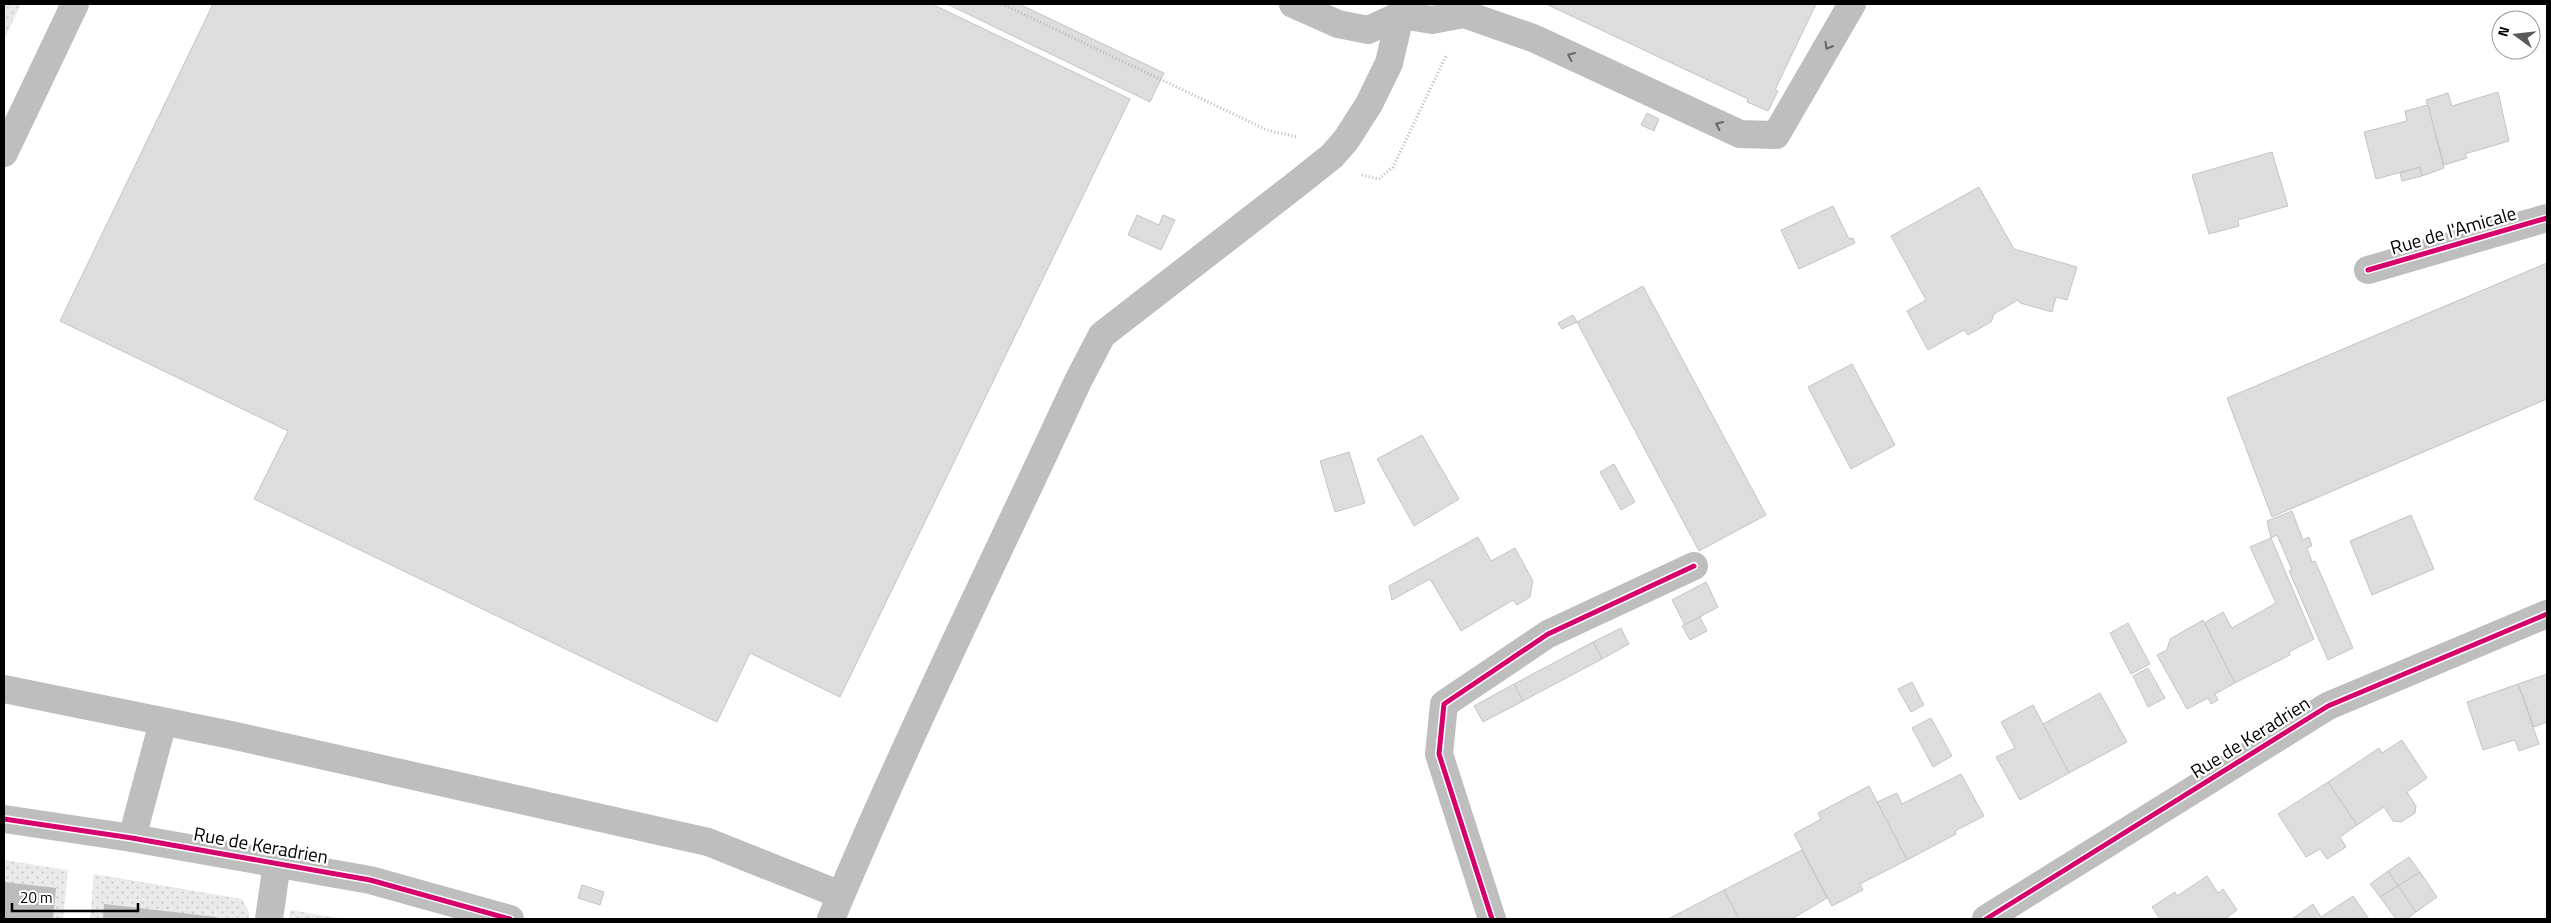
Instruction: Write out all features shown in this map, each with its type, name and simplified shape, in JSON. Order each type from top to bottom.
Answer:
[{"type":"street","points":[[4,152],[75,4]]},
{"type":"street","points":[[1293,4],[1338,24],[1368,30],[1402,9]]},
{"type":"street","points":[[1402,9],[1432,20],[1464,14],[1533,38],[1740,134],[1776,134],[1852,4]]},
{"type":"street","points":[[4,689],[163,722],[708,842],[836,907],[900,762],[1078,381],[1102,335],[1332,156],[1346,140],[1369,104],[1389,63],[1402,9]]},
{"type":"street","name":"Rue de l'Amicale","points":[[2368,270],[2547,218]]},
{"type":"street","points":[[1492,919],[1439,754],[1444,704],[1548,634],[1694,566]]},
{"type":"street","name":"Rue de Keradrien","points":[[1986,919],[2328,706],[2547,614]]},
{"type":"street","points":[[132,838],[163,722]]},
{"type":"street","name":"Rue de Keradrien","points":[[4,819],[132,838],[370,880],[510,919]]},
{"type":"street","points":[[269,919],[276,863]]},
{"type":"path","points":[[1002,4],[1267,130],[1310,140],[1359,174],[1379,179],[1393,167],[1427,100],[1464,14]]},
{"type":"shaded area","points":[[4,4],[21,4],[4,40]]},
{"type":"shaded area","points":[[4,860],[68,870],[63,919],[4,919]]},
{"type":"shaded area","points":[[94,874],[242,899],[249,912],[249,919],[90,919]]},
{"type":"shaded area","points":[[4,882],[56,888],[53,919],[4,919]]},
{"type":"shaded area","points":[[104,904],[216,917],[216,919],[103,919]]},
{"type":"shaded area","points":[[290,910],[345,919],[289,919]]},
{"type":"building","points":[[213,4],[932,4],[1130,99],[840,697],[750,653],[717,722],[254,499],[288,431],[60,321]]},
{"type":"building","points":[[947,4],[1019,4],[1164,73],[1150,102]]},
{"type":"building","points":[[1546,4],[1816,4],[1775,90],[1778,91],[1768,111],[1747,102],[1748,99]]},
{"type":"building","points":[[2498,92],[2509,141],[2465,154],[2467,158],[2444,165],[2426,100],[2448,93],[2452,106]]},
{"type":"building","points":[[2428,105],[2444,168],[2422,176],[2420,167],[2376,179],[2364,132],[2407,121],[2405,111]]},
{"type":"building","points":[[1647,113],[1659,119],[1654,131],[1641,125]]},
{"type":"building","points":[[2272,152],[2288,206],[2238,220],[2239,226],[2209,234],[2192,175]]},
{"type":"building","points":[[2420,167],[2422,176],[2402,181],[2400,173]]},
{"type":"building","points":[[1979,187],[2014,249],[2077,267],[2067,300],[2056,297],[2052,312],[2020,303],[2018,300],[1994,314],[1991,322],[1968,335],[1964,330],[1928,350],[1907,311],[1926,300],[1891,236]]},
{"type":"building","points":[[1833,206],[1849,239],[1853,238],[1855,243],[1799,269],[1781,230]]},
{"type":"building","points":[[1137,215],[1159,225],[1163,215],[1175,220],[1161,250],[1128,235]]},
{"type":"building","points":[[2547,263],[2547,399],[2272,517],[2227,398]]},
{"type":"building","points":[[1643,286],[1766,515],[1699,551],[1577,322]]},
{"type":"building","points":[[1573,315],[1577,322],[1562,329],[1558,323]]},
{"type":"building","points":[[1852,364],[1895,445],[1851,469],[1808,387]]},
{"type":"building","points":[[1422,435],[1459,499],[1414,526],[1377,459]]},
{"type":"building","points":[[1349,452],[1365,503],[1335,512],[1320,461]]},
{"type":"building","points":[[1614,464],[1635,502],[1621,510],[1600,472]]},
{"type":"building","points":[[2292,511],[2303,540],[2309,537],[2312,546],[2307,548],[2312,562],[2315,561],[2353,648],[2328,660],[2289,571],[2292,570],[2277,535],[2271,538],[2267,521]]},
{"type":"building","points":[[2411,515],[2434,569],[2372,595],[2350,541]]},
{"type":"building","points":[[1478,537],[1491,561],[1515,548],[1533,581],[1530,597],[1517,605],[1513,600],[1461,631],[1430,579],[1392,600],[1389,586]]},
{"type":"building","points":[[2271,538],[2314,639],[2289,652],[2290,655],[2235,683],[2204,623],[2223,612],[2232,628],[2276,603],[2250,547]]},
{"type":"building","points":[[1706,582],[1718,607],[1685,625],[1672,600]]},
{"type":"building","points":[[1700,617],[1707,631],[1690,640],[1682,626]]},
{"type":"building","points":[[2203,620],[2235,683],[2215,694],[2218,700],[2211,704],[2208,698],[2187,709],[2157,655],[2167,650],[2170,639]]},
{"type":"building","points":[[2128,623],[2150,664],[2131,674],[2110,633]]},
{"type":"building","points":[[1621,628],[1629,644],[1602,659],[1593,642]]},
{"type":"building","points":[[1593,642],[1602,659],[1523,701],[1514,684]]},
{"type":"building","points":[[2148,668],[2165,698],[2148,707],[2133,676]]},
{"type":"building","points":[[2547,674],[2547,722],[2534,727],[2518,684]]},
{"type":"building","points":[[1912,682],[1924,705],[1911,712],[1898,689]]},
{"type":"building","points":[[1514,684],[1523,701],[1483,722],[1474,706]]},
{"type":"building","points":[[2518,684],[2539,744],[2519,751],[2515,740],[2483,750],[2467,702]]},
{"type":"building","points":[[2100,693],[2127,742],[2069,773],[2043,724]]},
{"type":"building","points":[[2033,705],[2069,773],[2020,800],[1996,757],[2015,748],[2001,722]]},
{"type":"building","points":[[1931,718],[1952,756],[1933,767],[1912,728]]},
{"type":"building","points":[[2402,740],[2427,778],[2407,792],[2416,806],[2415,813],[2401,822],[2393,821],[2384,807],[2357,825],[2328,782],[2379,748],[2382,753]]},
{"type":"building","points":[[1961,774],[1984,816],[1955,831],[1956,834],[1907,860],[1877,802],[1897,793],[1902,804]]},
{"type":"building","points":[[2328,782],[2357,825],[2340,837],[2346,847],[2327,859],[2320,849],[2306,857],[2278,814]]},
{"type":"building","points":[[1869,786],[1907,860],[1860,884],[1863,890],[1832,906],[1794,834],[1821,819],[1818,813]]},
{"type":"building","points":[[1802,850],[1827,898],[1792,919],[1739,919],[1724,890]]},
{"type":"building","points":[[2409,857],[2420,872],[2398,886],[2388,871]]},
{"type":"building","points":[[2388,871],[2398,886],[2380,897],[2370,884]]},
{"type":"building","points":[[2420,872],[2437,897],[2416,912],[2398,886]]},
{"type":"building","points":[[2207,876],[2218,893],[2223,889],[2237,910],[2225,919],[2160,919],[2152,907],[2175,892],[2177,896]]},
{"type":"building","points":[[582,885],[604,892],[600,905],[578,898]]},
{"type":"building","points":[[2398,886],[2416,912],[2407,919],[2396,919],[2380,897]]},
{"type":"building","points":[[1724,890],[1739,919],[1668,919]]},
{"type":"building","points":[[2353,896],[2369,919],[2292,919],[2313,904],[2321,917]]},
{"type":"cycle path","points":[[2368,270],[2547,218]]},
{"type":"cycle path","points":[[1492,919],[1439,754],[1444,704],[1548,634],[1694,566]]},
{"type":"cycle path","points":[[1986,919],[2328,706],[2547,614]]},
{"type":"cycle path","points":[[4,819],[132,838],[370,880],[510,919]]}]
